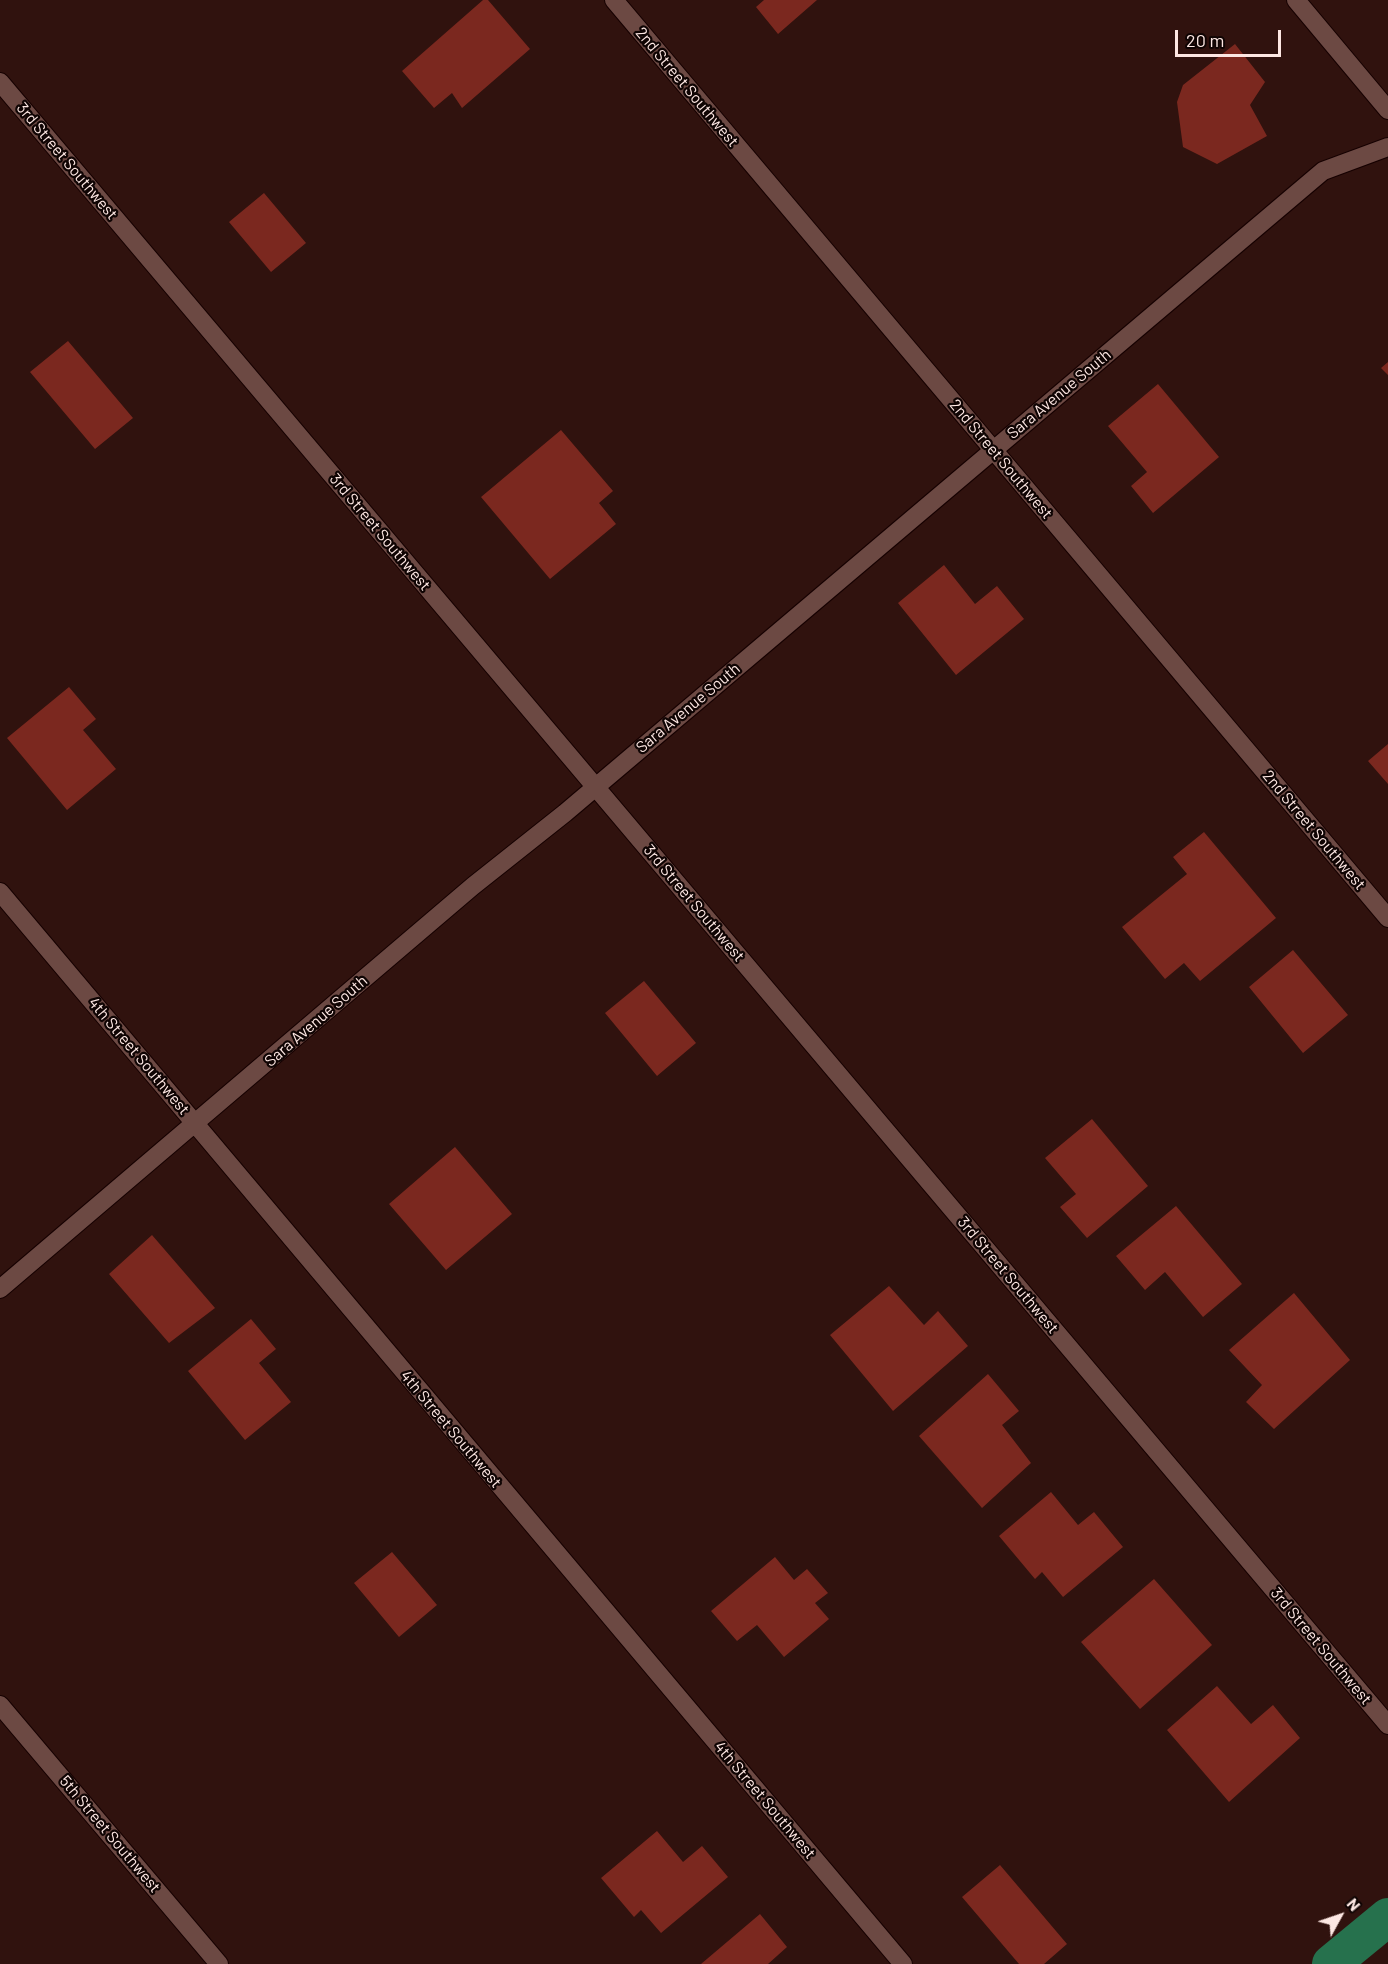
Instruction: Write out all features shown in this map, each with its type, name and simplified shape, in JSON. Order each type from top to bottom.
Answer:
[{"type":"street","name":"2nd Street Southwest","points":[[614,0],[1388,918]]},
{"type":"street","points":[[1296,0],[1388,110]]},
{"type":"street","name":"3rd Street Southwest","points":[[0,82],[1388,1725]]},
{"type":"street","name":"Sara Avenue South","points":[[0,1289],[473,886],[596,787],[1323,171],[1388,147]]},
{"type":"street","name":"4th Street Southwest","points":[[0,892],[903,1964]]},
{"type":"street","name":"5th Street Southwest","points":[[0,1705],[219,1964]]},
{"type":"building","points":[[483,0],[488,0],[530,49],[462,108],[452,93],[434,108],[402,71]]},
{"type":"building","points":[[764,0],[817,0],[778,34],[756,7]]},
{"type":"building","points":[[1235,44],[1265,82],[1250,105],[1267,136],[1217,164],[1183,147],[1177,102],[1183,85]]},
{"type":"building","points":[[264,193],[306,243],[271,272],[229,222]]},
{"type":"building","points":[[68,341],[133,418],[95,449],[30,372]]},
{"type":"building","points":[[1388,362],[1388,375],[1381,368]]},
{"type":"building","points":[[1158,384],[1219,457],[1153,513],[1131,486],[1147,472],[1108,426]]},
{"type":"building","points":[[561,430],[613,491],[599,503],[616,524],[550,579],[481,497]]},
{"type":"building","points":[[944,565],[975,604],[997,586],[1024,619],[956,675],[898,603]]},
{"type":"building","points":[[69,687],[96,719],[83,730],[116,769],[67,810],[7,738]]},
{"type":"building","points":[[1388,744],[1388,784],[1368,761]]},
{"type":"building","points":[[1204,832],[1276,918],[1200,981],[1184,963],[1165,979],[1122,927],[1187,874],[1173,857]]},
{"type":"building","points":[[1293,950],[1348,1015],[1303,1053],[1249,987]]},
{"type":"building","points":[[644,981],[696,1043],[657,1076],[605,1013]]},
{"type":"building","points":[[1092,1119],[1148,1186],[1087,1238],[1060,1207],[1076,1194],[1045,1158]]},
{"type":"building","points":[[455,1147],[512,1214],[446,1270],[389,1204]]},
{"type":"building","points":[[1176,1206],[1242,1284],[1203,1317],[1165,1272],[1145,1290],[1116,1256]]},
{"type":"building","points":[[152,1235],[215,1308],[169,1343],[109,1274]]},
{"type":"building","points":[[889,1286],[924,1325],[938,1311],[968,1346],[893,1411],[830,1335]]},
{"type":"building","points":[[1294,1293],[1350,1360],[1274,1429],[1246,1402],[1262,1385],[1229,1350]]},
{"type":"building","points":[[251,1319],[276,1349],[259,1363],[291,1402],[245,1440],[188,1371]]},
{"type":"building","points":[[988,1374],[1019,1411],[1002,1425],[1031,1463],[982,1508],[919,1436]]},
{"type":"building","points":[[1051,1492],[1078,1525],[1094,1512],[1123,1547],[1063,1597],[1042,1572],[1035,1579],[999,1536]]},
{"type":"building","points":[[392,1552],[437,1605],[399,1637],[354,1583]]},
{"type":"building","points":[[775,1557],[794,1580],[807,1569],[828,1593],[815,1603],[829,1619],[784,1657],[757,1625],[737,1641],[711,1611]]},
{"type":"building","points":[[1154,1579],[1212,1645],[1140,1709],[1081,1642]]},
{"type":"building","points":[[1217,1686],[1251,1724],[1273,1705],[1300,1738],[1229,1802],[1167,1730]]},
{"type":"building","points":[[657,1831],[683,1862],[702,1846],[728,1877],[661,1933],[641,1910],[634,1917],[601,1878]]},
{"type":"building","points":[[1000,1865],[1067,1944],[1044,1964],[1019,1964],[962,1897]]},
{"type":"building","points":[[760,1914],[787,1947],[768,1964],[701,1964]]},
{"type":"waterway","points":[[1331,1964],[1388,1917]]}]
